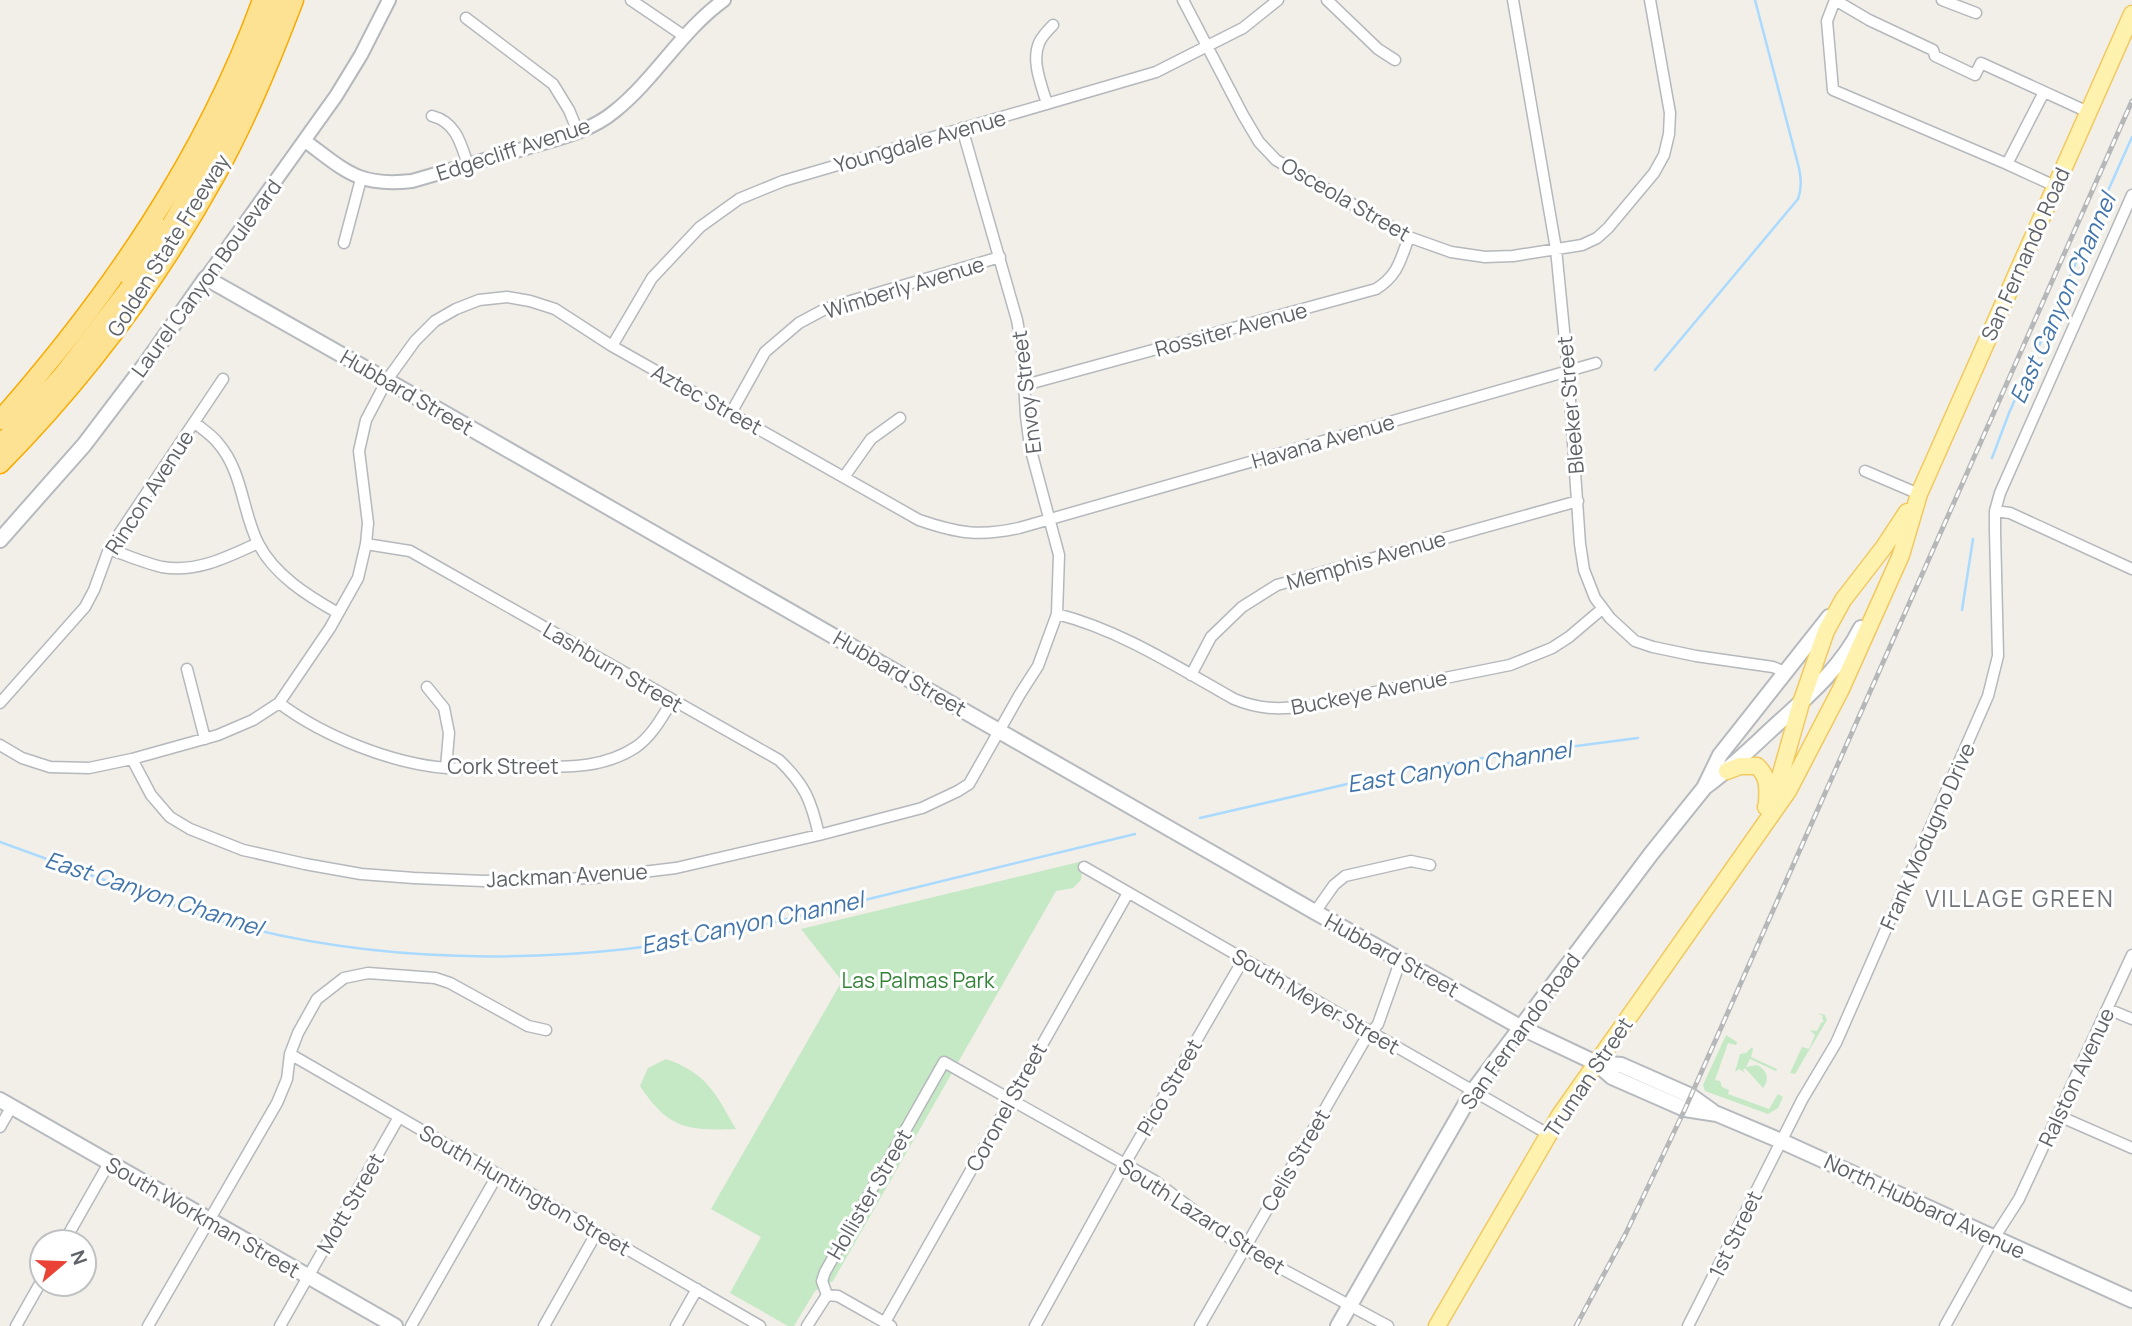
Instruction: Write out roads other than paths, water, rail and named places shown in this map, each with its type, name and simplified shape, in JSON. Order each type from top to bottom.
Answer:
[{"type":"highway","name":"Golden State Freeway","points":[[0,420],[74,332],[149,226],[191,155],[248,40],[262,0]]},
{"type":"highway","points":[[0,432],[62,363],[125,281],[149,244],[209,143],[249,59],[273,0]]},
{"type":"highway","points":[[0,445],[43,400],[131,286],[158,246],[192,191],[233,112],[280,0]]},
{"type":"highway","name":"Golden State Freeway","points":[[0,464],[104,345],[183,230],[216,174],[250,106],[293,0]]},
{"type":"main road","name":"San Fernando Road","points":[[1704,788],[1727,771],[1801,703],[1832,672],[1851,647],[1907,530],[1919,494],[2132,14]]},
{"type":"main road","name":"Hubbard Street","points":[[206,278],[1520,1027],[1596,1063],[1612,1077],[1688,1102]]},
{"type":"main road","name":"Laurel Canyon Boulevard","points":[[0,540],[84,445],[206,278]]},
{"type":"main road","name":"San Fernando Road","points":[[1338,1326],[1473,1091],[1651,854],[1704,788],[1720,755],[1884,547],[1919,494]]},
{"type":"main road","name":"Truman Street","points":[[1437,1326],[1548,1134],[1788,791],[1841,689],[1901,555],[1907,530]]},
{"type":"main road","name":"Truman Street","points":[[1754,838],[1778,784],[1818,649],[1843,600]]},
{"type":"main road","points":[[1727,771],[1751,764],[1757,766],[1768,785],[1767,805]]},
{"type":"main road","name":"North Hubbard Avenue","points":[[1688,1102],[1781,1140],[2132,1300]]},
{"type":"main road","name":"South Workman Street","points":[[6,1103],[395,1326]]},
{"type":"street","name":"Laurel Canyon Boulevard","points":[[206,278],[305,141],[361,55],[389,0]]},
{"type":"street","points":[[631,0],[684,36]]},
{"type":"street","name":"Edgecliff Avenue","points":[[305,141],[352,175],[388,184],[412,181],[578,132],[613,114],[634,96],[697,21],[724,0]]},
{"type":"street","name":"Osceola Street","points":[[1183,0],[1245,119],[1259,142],[1276,160],[1409,237],[1451,251],[1485,257],[1513,256],[1582,245],[1597,238],[1654,173],[1664,155],[1670,113],[1650,0]]},
{"type":"street","name":"Youngdale Avenue","points":[[612,346],[652,278],[700,228],[739,199],[783,181],[1156,72],[1243,29],[1278,0]]},
{"type":"street","points":[[1327,0],[1378,49],[1395,60]]},
{"type":"street","name":"Bleeker Street","points":[[1513,0],[1556,249],[1584,570],[1602,609],[1635,641],[1696,656],[1773,667],[1784,672]]},
{"type":"street","points":[[2055,186],[1833,90],[1827,21],[1835,0],[1869,20],[1933,50],[1935,56],[1975,75],[1981,62],[2088,112]]},
{"type":"street","points":[[1942,0],[1976,13]]},
{"type":"street","points":[[466,18],[553,84],[569,110],[578,132]]},
{"type":"street","points":[[1047,104],[1036,56],[1039,41],[1053,25]]},
{"type":"street","points":[[2007,164],[2044,92]]},
{"type":"street","points":[[432,116],[450,125],[458,137],[468,165]]},
{"type":"street","name":"Envoy Street","points":[[962,128],[1020,334],[1030,447],[1060,565],[1057,614],[1038,666],[999,730]]},
{"type":"street","points":[[344,243],[361,179]]},
{"type":"street","points":[[2132,195],[2000,493],[1996,511],[2010,513],[2132,569]]},
{"type":"street","name":"Rossiter Avenue","points":[[1024,385],[1376,289],[1388,281],[1398,269],[1409,237]]},
{"type":"street","name":"Wimberly Avenue","points":[[731,412],[765,352],[799,323],[825,309],[1000,257]]},
{"type":"street","name":"Aztec Street","points":[[279,702],[290,689],[358,578],[368,523],[359,451],[366,420],[387,380],[415,341],[435,321],[479,300],[507,297],[555,309],[612,346],[919,520],[945,529],[993,534],[1050,519]]},
{"type":"street","name":"Havana Avenue","points":[[1050,519],[1596,363]]},
{"type":"street","name":"Rincon Avenue","points":[[0,703],[85,607],[109,549],[223,379]]},
{"type":"street","points":[[844,477],[871,439],[900,418]]},
{"type":"street","points":[[194,422],[218,443],[233,466],[258,543],[278,570],[310,597],[338,613]]},
{"type":"street","points":[[1865,471],[1919,494]]},
{"type":"street","name":"Memphis Avenue","points":[[1191,675],[1210,637],[1242,607],[1277,585],[1578,501]]},
{"type":"street","name":"Frank Modugno Drive","points":[[1781,1140],[1836,1043],[1988,696],[1998,656],[1996,511]]},
{"type":"street","points":[[109,549],[162,567],[185,568],[215,563],[258,543]]},
{"type":"street","name":"Lashburn Street","points":[[366,544],[410,551],[779,760],[796,776],[808,795],[819,835]]},
{"type":"street","name":"Buckeye Avenue","points":[[1057,614],[1097,626],[1234,699],[1254,707],[1281,710],[1510,665],[1552,648],[1602,609]]},
{"type":"street","points":[[187,669],[205,739]]},
{"type":"street","points":[[427,688],[444,708],[449,733],[446,768]]},
{"type":"street","name":"Cork Street","points":[[279,702],[301,718],[343,740],[386,756],[446,768],[586,766],[611,760],[638,746],[654,730],[672,701]]},
{"type":"street","points":[[0,745],[22,758],[50,767],[89,768],[219,735],[253,720],[279,702]]},
{"type":"street","name":"Jackman Avenue","points":[[132,759],[151,796],[170,817],[190,829],[243,850],[361,874],[483,881],[593,878],[676,868],[922,808],[968,784],[999,730]]},
{"type":"street","points":[[1315,912],[1334,885],[1345,876],[1411,861],[1430,865]]},
{"type":"street","name":"South Meyer Street","points":[[1084,867],[1548,1134]]},
{"type":"street","name":"Coronel Street","points":[[888,1324],[1010,1098],[1128,893]]},
{"type":"street","name":"Ralston Avenue","points":[[1945,1326],[2019,1199],[2132,955]]},
{"type":"street","name":"Celis Street","points":[[1200,1326],[1243,1248],[1378,1024],[1401,959]]},
{"type":"street","name":"Pico Street","points":[[1035,1326],[1124,1165],[1243,960]]},
{"type":"street","points":[[148,1326],[277,1103],[287,1079],[290,1054],[298,1033],[317,999],[344,978],[368,973],[435,978],[450,983],[528,1026],[546,1030]]},
{"type":"street","points":[[2108,1009],[2132,1019]]},
{"type":"street","name":"South Huntington Street","points":[[290,1054],[760,1326]]},
{"type":"street","name":"South Lazard Street","points":[[944,1062],[1155,1181],[1243,1248],[1388,1326]]},
{"type":"street","name":"Hollister Street","points":[[807,1326],[827,1295],[822,1281],[825,1272],[944,1062]]},
{"type":"street","points":[[0,1127],[6,1103]]},
{"type":"street","points":[[2059,1116],[2132,1148]]},
{"type":"street","name":"Mott Street","points":[[280,1326],[399,1117]]},
{"type":"street","name":"1st Street","points":[[1688,1326],[1781,1140]]},
{"type":"street","points":[[72,1228],[108,1163]]},
{"type":"street","points":[[411,1326],[498,1174]]},
{"type":"street","points":[[544,1326],[597,1232]]},
{"type":"street","points":[[676,1326],[697,1289]]},
{"type":"street","points":[[827,1295],[838,1296],[888,1324]]},
{"type":"street","points":[[16,1326],[32,1298]]},
{"type":"waterway","points":[[1655,370],[1798,199],[1801,184],[1799,168],[1755,0]]},
{"type":"waterway","name":"East Canyon Channel","points":[[1992,458],[2009,413],[2132,137]]},
{"type":"waterway","name":"East Canyon Channel","points":[[1962,610],[1973,539]]},
{"type":"waterway","name":"East Canyon Channel","points":[[1200,818],[1408,770],[1638,738]]},
{"type":"waterway","name":"East Canyon Channel","points":[[0,842],[236,925],[297,939],[360,948],[488,956],[553,955],[681,942],[742,930],[1135,834]]},
{"type":"railway","points":[[1576,1326],[1626,1233],[1685,1109],[2132,101]]},
{"type":"district","name":"VILLAGE GREEN","points":[[2020,898]]},
{"type":"park label","name":"Las Palmas Park","points":[[918,980]]}]
